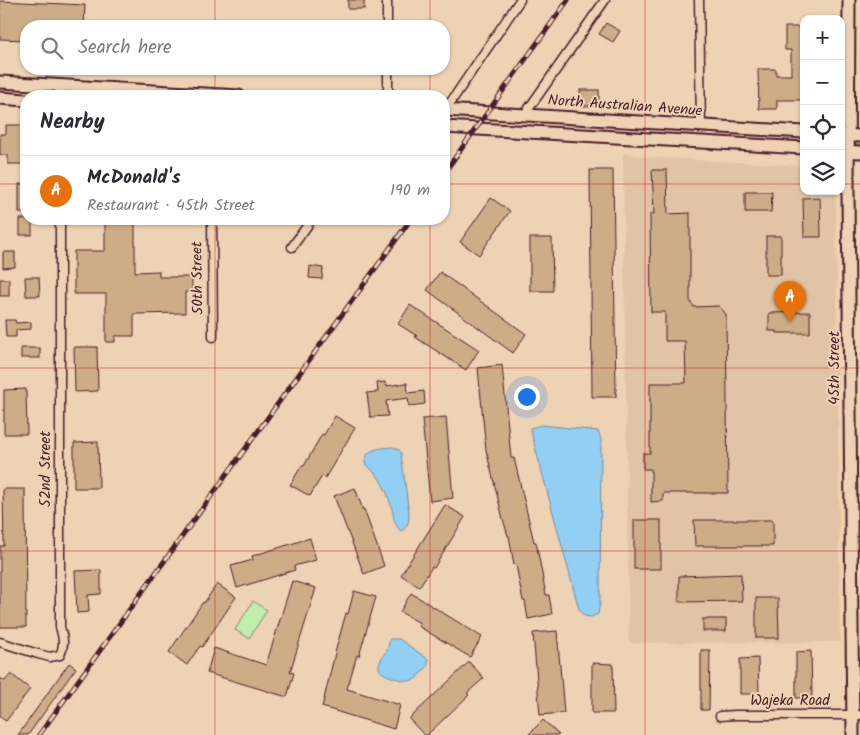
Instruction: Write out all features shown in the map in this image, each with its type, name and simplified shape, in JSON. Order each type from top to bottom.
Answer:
[{"type":"main road","name":"45th Street","points":[[849,0],[850,151],[848,190],[856,545],[857,715],[853,735]]},
{"type":"main road","points":[[0,82],[53,90]]},
{"type":"main road","points":[[0,98],[20,100]]},
{"type":"main road","name":"North Australian Avenue","points":[[450,111],[525,114],[800,132]]},
{"type":"main road","name":"North Australian Avenue","points":[[450,127],[800,148]]},
{"type":"street","points":[[387,0],[387,20]]},
{"type":"street","points":[[450,102],[520,0]]},
{"type":"street","points":[[525,114],[605,0]]},
{"type":"street","points":[[699,0],[701,126]]},
{"type":"street","points":[[388,75],[388,90]]},
{"type":"street","name":"52nd Street","points":[[0,642],[50,657],[60,655],[63,649],[60,627],[60,225]]},
{"type":"street","name":"50th Street","points":[[212,225],[213,338]]},
{"type":"street","points":[[292,247],[308,225]]},
{"type":"street","name":"Wajeka Road","points":[[720,716],[857,715]]},
{"type":"shaded area","points":[[623,153],[645,157],[800,166],[800,195],[836,195],[840,642],[629,643]]},
{"type":"green space","points":[[253,601],[267,610],[249,638],[235,630]]},
{"type":"water","points":[[542,425],[598,431],[601,439],[600,604],[598,614],[591,617],[584,616],[579,609],[530,428]]},
{"type":"water","points":[[393,447],[401,453],[409,514],[408,524],[401,531],[396,524],[383,484],[365,464],[365,459],[370,452]]},
{"type":"water","points":[[390,639],[399,639],[428,659],[426,668],[416,679],[410,681],[400,679],[388,676],[380,671],[379,663],[387,650]]},
{"type":"building","points":[[348,0],[364,0],[364,9],[348,9]]},
{"type":"building","points":[[0,1],[85,5],[84,20],[20,20],[20,40],[0,39]]},
{"type":"building","points":[[606,23],[620,31],[613,42],[599,34]]},
{"type":"building","points":[[785,27],[800,27],[800,100],[777,100],[777,109],[759,109],[758,69],[776,69],[776,75],[791,75],[791,50],[785,50]]},
{"type":"building","points":[[580,90],[599,90],[599,106],[580,106]]},
{"type":"building","points":[[6,125],[20,125],[20,164],[8,164],[8,155],[0,155],[0,134],[6,134]]},
{"type":"building","points":[[590,170],[613,170],[616,397],[592,397]]},
{"type":"building","points":[[652,170],[667,170],[668,214],[690,213],[690,301],[694,307],[719,306],[726,314],[728,493],[663,493],[663,501],[651,502],[651,469],[643,469],[643,453],[650,453],[650,383],[686,383],[685,341],[665,341],[665,312],[651,312],[650,214],[654,214]]},
{"type":"building","points":[[19,184],[20,184],[20,213]]},
{"type":"building","points":[[745,192],[772,192],[771,212],[745,212]]},
{"type":"building","points":[[820,197],[821,237],[804,237],[803,198]]},
{"type":"building","points":[[491,198],[510,211],[479,255],[460,242]]},
{"type":"building","points":[[20,225],[32,225],[32,235],[20,235]]},
{"type":"building","points":[[105,225],[135,225],[135,272],[159,271],[159,277],[192,277],[192,292],[185,292],[185,313],[134,314],[134,336],[115,336],[115,342],[106,342],[106,294],[74,294],[74,251],[105,251]]},
{"type":"building","points":[[766,236],[781,236],[781,275],[766,275]]},
{"type":"building","points":[[530,238],[552,238],[553,291],[530,291]]},
{"type":"building","points":[[3,252],[15,252],[15,267],[3,268]]},
{"type":"building","points":[[310,266],[323,268],[322,279],[309,278]]},
{"type":"building","points":[[440,272],[526,334],[513,353],[427,290]]},
{"type":"building","points":[[25,277],[39,277],[40,296],[26,296]]},
{"type":"building","points":[[0,279],[9,279],[9,296],[0,296]]},
{"type":"building","points":[[410,305],[479,350],[466,370],[398,324]]},
{"type":"building","points":[[810,312],[810,333],[777,333],[777,331],[769,331],[769,313]]},
{"type":"building","points":[[5,320],[15,320],[16,323],[31,322],[31,329],[16,330],[16,337],[6,337]]},
{"type":"building","points":[[74,347],[97,347],[98,391],[75,392]]},
{"type":"building","points":[[21,348],[40,348],[40,358],[21,358]]},
{"type":"building","points":[[502,365],[511,458],[514,458],[534,542],[536,542],[546,595],[549,595],[552,614],[528,619],[516,565],[514,565],[509,536],[486,450],[478,368]]},
{"type":"building","points":[[385,382],[386,386],[407,383],[408,393],[424,391],[425,404],[409,406],[408,398],[386,401],[388,416],[370,417],[367,393],[378,392],[377,383]]},
{"type":"building","points":[[26,389],[27,434],[4,434],[4,390]]},
{"type":"building","points":[[335,416],[355,428],[325,478],[322,476],[310,496],[290,485]]},
{"type":"building","points":[[446,417],[453,498],[430,501],[422,419]]},
{"type":"building","points":[[98,442],[99,488],[74,488],[74,443]]},
{"type":"building","points":[[355,488],[384,566],[364,574],[334,496]]},
{"type":"building","points":[[3,489],[25,489],[26,627],[0,627],[0,546],[4,546]]},
{"type":"building","points":[[445,505],[465,517],[434,568],[432,567],[419,587],[401,575]]},
{"type":"building","points":[[634,520],[661,520],[661,569],[634,569]]},
{"type":"building","points":[[694,520],[773,520],[773,546],[695,546]]},
{"type":"building","points":[[310,538],[316,560],[294,566],[295,570],[237,588],[231,566],[253,560],[252,556]]},
{"type":"building","points":[[101,570],[101,594],[88,595],[89,612],[77,613],[75,571]]},
{"type":"building","points":[[741,574],[742,601],[679,602],[679,576]]},
{"type":"building","points":[[292,581],[316,588],[290,672],[294,673],[287,697],[207,673],[214,648],[266,665]]},
{"type":"building","points":[[217,584],[236,597],[202,647],[200,646],[187,665],[169,652]]},
{"type":"building","points":[[354,591],[376,597],[359,656],[357,655],[347,689],[400,705],[394,729],[322,707],[336,649]]},
{"type":"building","points":[[411,593],[482,637],[470,657],[418,626],[420,623],[400,612]]},
{"type":"building","points":[[756,598],[778,598],[779,638],[756,638]]},
{"type":"building","points":[[703,619],[726,619],[726,631],[703,631]]},
{"type":"building","points":[[557,631],[564,713],[540,715],[533,633]]},
{"type":"building","points":[[701,650],[710,650],[709,710],[701,710]]},
{"type":"building","points":[[811,651],[812,698],[796,698],[796,652]]},
{"type":"building","points":[[758,658],[759,694],[740,694],[740,659]]},
{"type":"building","points":[[469,662],[484,678],[427,735],[424,735],[409,719]]},
{"type":"building","points":[[69,663],[76,668],[28,735],[18,735]]},
{"type":"building","points":[[592,663],[613,664],[614,713],[592,713]]},
{"type":"building","points":[[11,674],[30,689],[6,721],[0,717],[0,678],[5,681]]},
{"type":"building","points":[[543,720],[559,735],[528,735]]},
{"type":"railway","points":[[450,165],[568,0]]},
{"type":"railway","points":[[39,735],[407,225]]},
{"type":"place","name":"McDonald's","points":[[790,322]]}]
